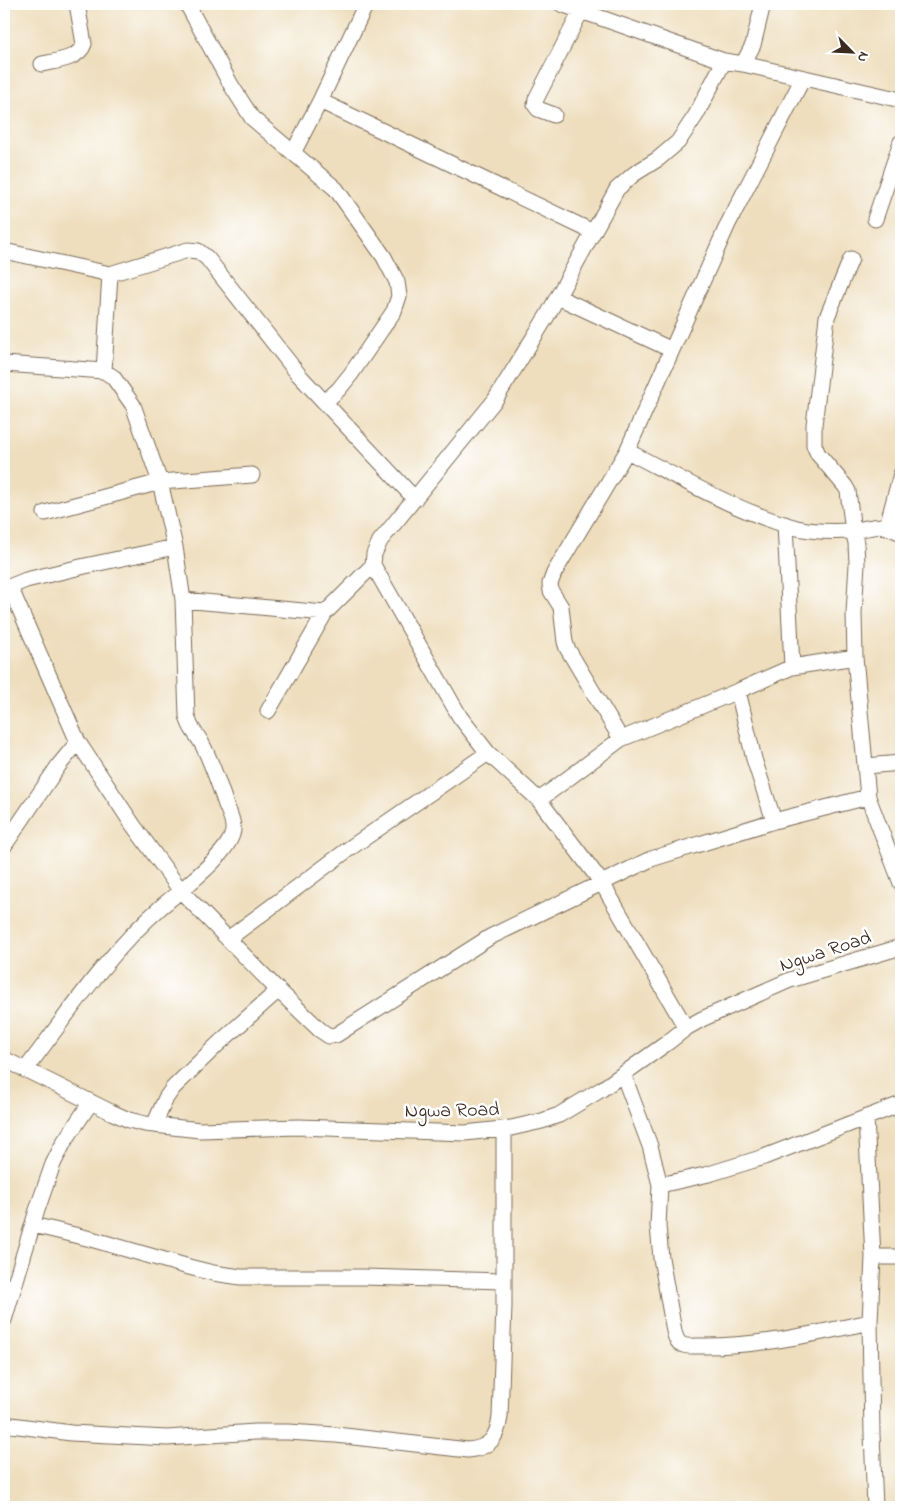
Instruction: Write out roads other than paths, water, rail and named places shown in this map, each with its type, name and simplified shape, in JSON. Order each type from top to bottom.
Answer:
[{"type":"street","points":[[42,64],[74,56],[82,49],[84,44],[77,4]]},
{"type":"street","points":[[187,4],[231,85],[252,118],[336,189],[384,256],[397,282],[399,296],[394,311],[351,374],[339,390],[326,402]]},
{"type":"street","points":[[293,153],[366,4]]},
{"type":"street","points":[[561,4],[724,61],[901,100]]},
{"type":"street","points":[[743,64],[753,45],[763,4]]},
{"type":"street","points":[[554,115],[538,109],[535,105],[536,99],[581,11]]},
{"type":"street","points":[[686,1028],[602,883],[538,800],[488,753],[460,717],[373,564],[374,554],[380,541],[495,400],[558,297],[617,189],[634,174],[658,159],[678,142],[696,115],[724,61]]},
{"type":"street","points":[[621,739],[567,648],[561,607],[551,591],[550,584],[554,573],[627,451],[728,224],[803,78]]},
{"type":"street","points":[[320,101],[593,232]]},
{"type":"street","points":[[875,218],[901,142]]},
{"type":"street","points":[[4,251],[110,274],[188,250],[198,251],[206,258],[299,375],[415,499]]},
{"type":"street","points":[[851,259],[828,316],[814,425],[814,445],[818,454],[848,491],[856,543],[855,657],[868,797],[901,883]]},
{"type":"street","points":[[104,371],[110,274]]},
{"type":"street","points":[[558,297],[672,350]]},
{"type":"street","points":[[4,364],[104,371],[113,377],[133,405],[160,482],[174,547],[183,600],[187,716],[190,727],[200,741],[215,772],[233,827],[230,841],[226,847],[181,891],[161,907],[122,947],[87,988],[26,1070]]},
{"type":"street","points":[[627,451],[761,517],[798,528],[823,532],[853,531],[878,525],[887,526],[901,533]]},
{"type":"street","points":[[887,526],[901,474]]},
{"type":"street","points":[[45,513],[160,482],[252,475]]},
{"type":"street","points":[[785,524],[792,667]]},
{"type":"street","points":[[174,547],[26,580],[7,588],[78,742],[133,825],[181,891],[276,988],[320,1030],[329,1036],[336,1035],[490,938],[651,859],[774,821],[868,797]]},
{"type":"street","points":[[268,711],[324,613],[373,564]]},
{"type":"street","points":[[183,600],[324,613]]},
{"type":"street","points":[[538,800],[621,739],[792,667],[855,657]]},
{"type":"street","points":[[738,691],[754,758],[774,821]]},
{"type":"street","points":[[4,846],[59,764],[78,742]]},
{"type":"street","points":[[228,939],[350,848],[488,753]]},
{"type":"street","points":[[866,766],[901,763]]},
{"type":"street","name":"Ngwa Road","points":[[4,1058],[129,1120],[154,1125],[200,1130],[299,1127],[465,1133],[504,1129],[542,1122],[559,1115],[602,1089],[668,1043],[686,1028],[725,1008],[790,980],[901,947]]},
{"type":"street","points":[[154,1125],[166,1098],[173,1088],[217,1044],[274,994],[276,988]]},
{"type":"street","points":[[623,1074],[650,1146],[660,1185],[658,1226],[661,1258],[674,1331],[680,1344],[709,1346],[754,1344],[870,1322]]},
{"type":"street","points":[[4,1320],[32,1225],[53,1164],[64,1142],[91,1102]]},
{"type":"street","points":[[660,1185],[710,1174],[764,1157],[901,1104]]},
{"type":"street","points":[[866,1118],[872,1257],[870,1322],[875,1507]]},
{"type":"street","points":[[4,1424],[70,1433],[167,1438],[255,1432],[288,1432],[468,1450],[477,1449],[493,1440],[499,1428],[503,1342],[504,1129]]},
{"type":"street","points":[[32,1225],[91,1239],[197,1269],[241,1277],[363,1276],[504,1281]]},
{"type":"street","points":[[872,1257],[901,1257]]}]
